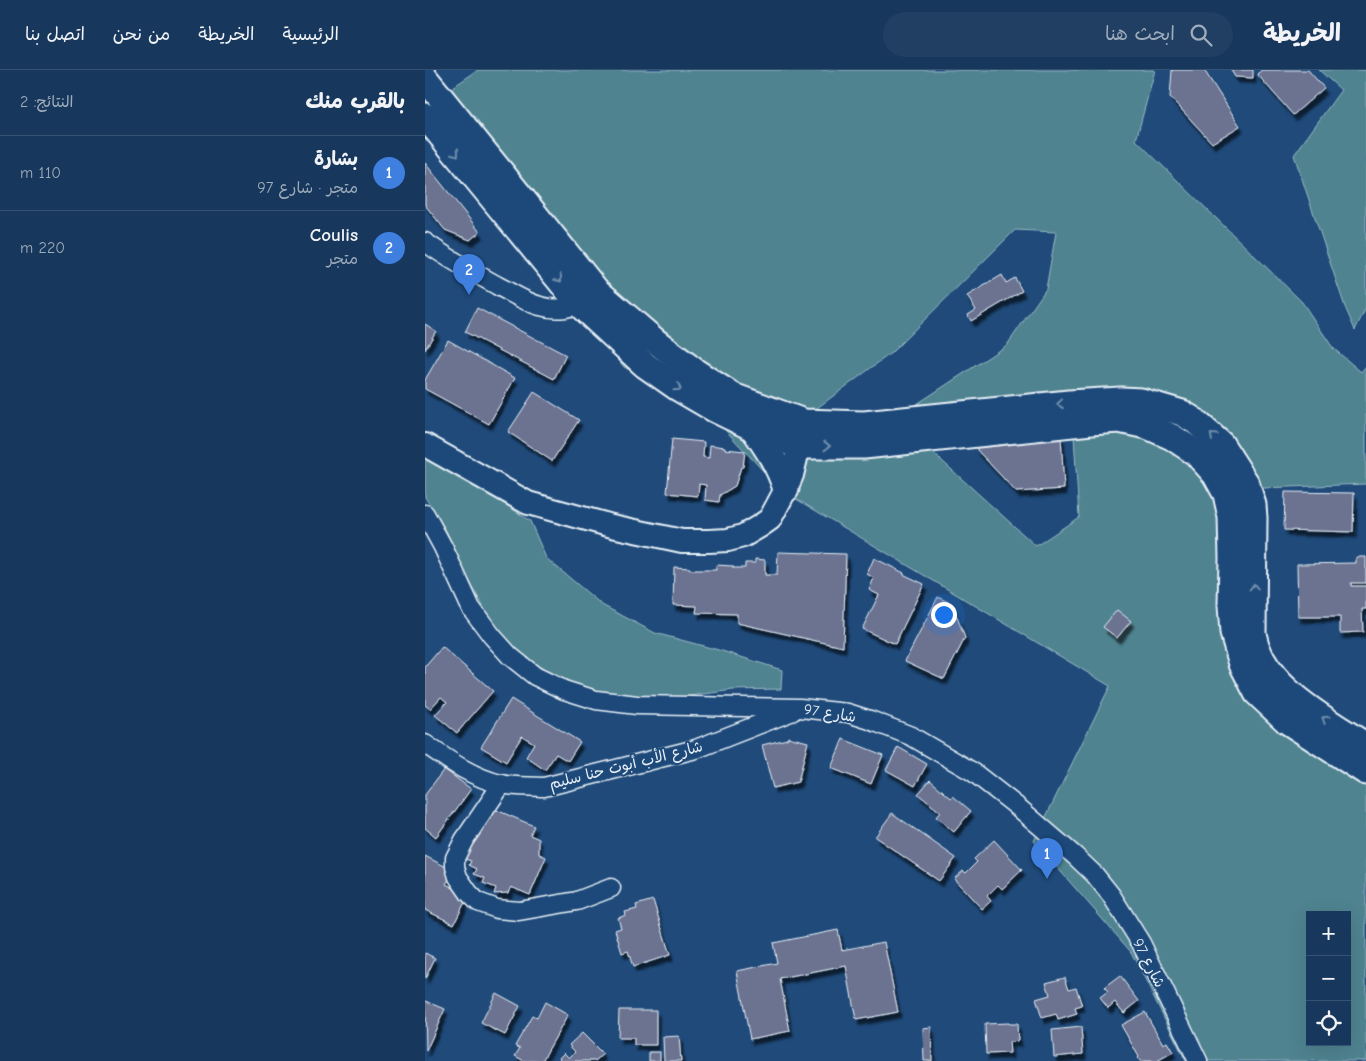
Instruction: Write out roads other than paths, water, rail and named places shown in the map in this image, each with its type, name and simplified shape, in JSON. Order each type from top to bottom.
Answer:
[{"type":"main road","points":[[425,78],[588,297],[733,396],[804,422],[864,424],[1069,403],[1121,400],[1141,401],[1182,413],[1195,421],[1221,444],[1236,488],[1231,517],[1231,605],[1233,633],[1242,664],[1257,693],[1287,721],[1366,772]]},
{"type":"main road","points":[[425,116],[588,297],[645,365],[678,388],[714,409],[753,428],[799,446],[864,446],[1119,420],[1147,426],[1172,437],[1196,453],[1215,474],[1236,488],[1253,504],[1253,633],[1256,647],[1263,660],[1282,687],[1304,705],[1366,746]]},
{"type":"main road","points":[[753,428],[774,459],[786,489]]},
{"type":"street","points":[[425,242],[473,272],[523,300],[541,307],[559,309],[588,297]]},
{"type":"street","points":[[425,445],[528,502],[612,526],[682,541],[709,542],[743,536],[770,519],[786,489],[804,422]]},
{"type":"street","name":"شارع 97","points":[[425,514],[443,547],[471,608],[492,636],[510,656],[535,676],[564,690],[596,700],[637,705],[800,708],[848,713],[911,736],[973,772],[1075,856],[1095,875],[1111,895],[1141,944],[1198,1061]]},
{"type":"street","name":"شارع الأب أبوت حنا سليم","points":[[425,744],[459,767],[492,781],[502,784],[543,787],[696,749],[800,708]]},
{"type":"street","points":[[502,784],[464,840],[455,858],[458,877],[478,902],[497,909],[519,912],[577,900],[611,888]]},
{"type":"place","name":"Coulis","points":[[469,295]]},
{"type":"place","name":"بشارة","points":[[1047,879]]}]
